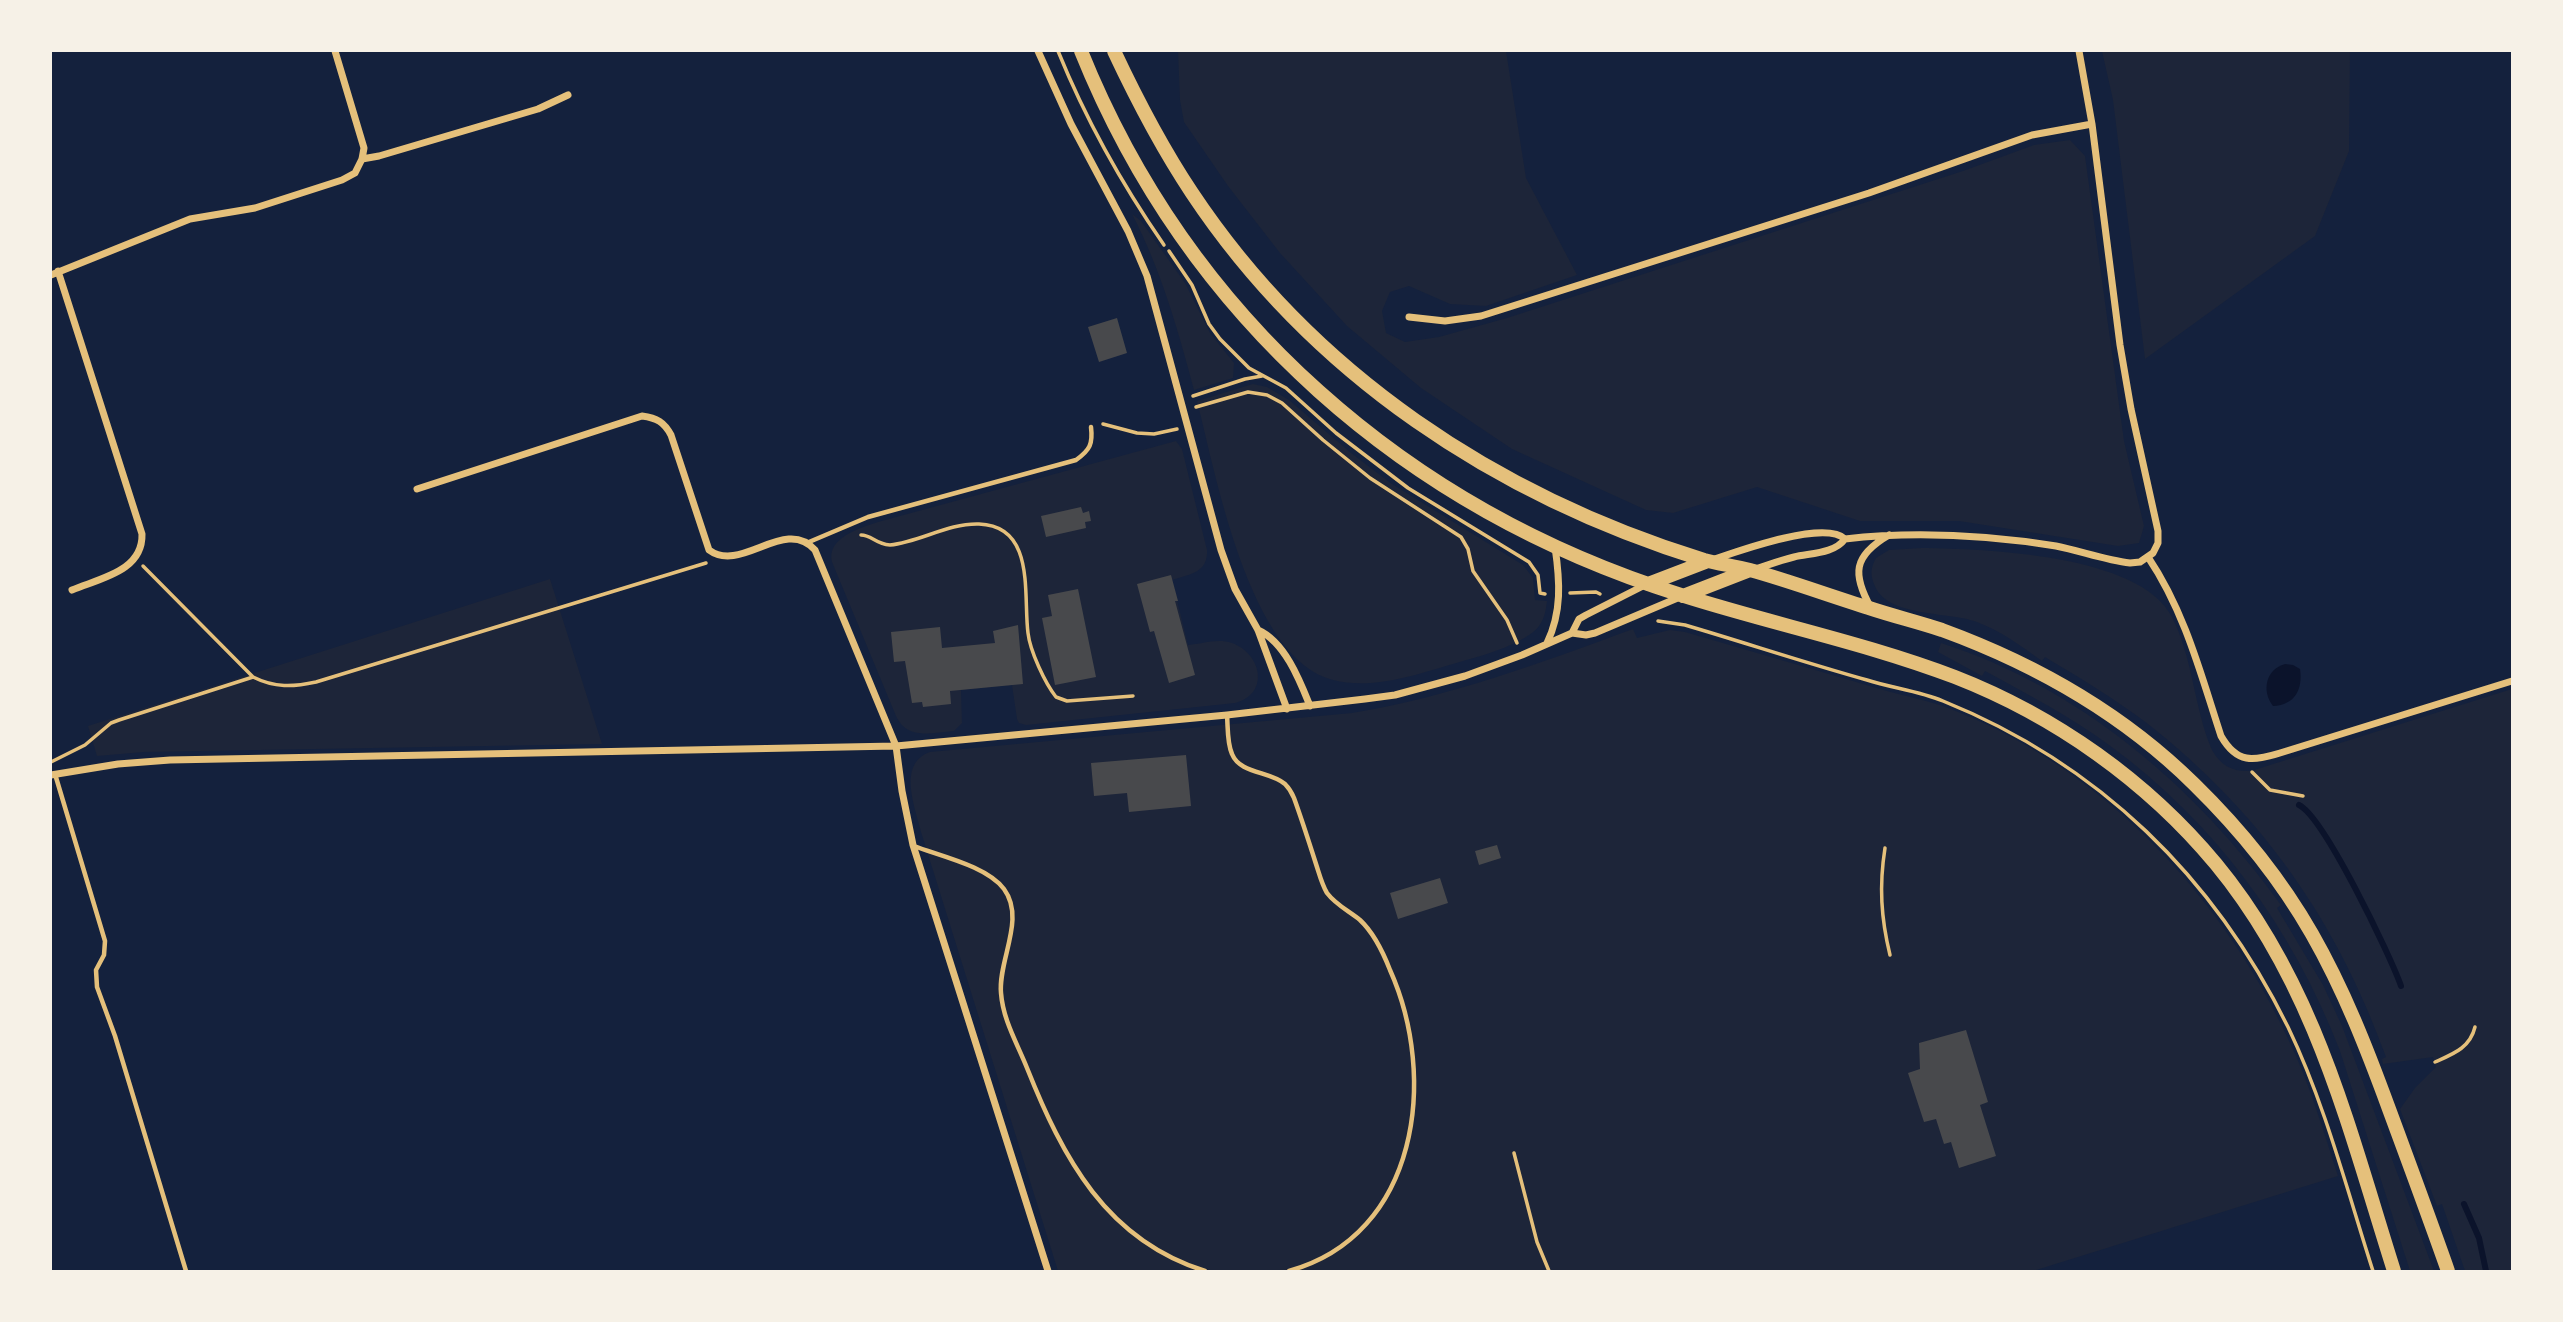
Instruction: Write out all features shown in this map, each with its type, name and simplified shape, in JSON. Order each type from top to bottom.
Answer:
[{"type":"main road","points":[[1081,51],[1124,144],[1170,220],[1223,291],[1283,358],[1348,417],[1419,470],[1455,495],[1555,547],[1648,584],[1903,659],[1956,678],[2015,704],[2077,739],[2147,794],[2215,863],[2261,927],[2291,978],[2324,1052],[2394,1271]]},
{"type":"main road","points":[[1114,51],[1163,147],[1210,219],[1246,265],[1283,307],[1344,365],[1407,416],[1510,481],[1590,519],[1708,561],[1751,570],[1937,628],[1976,643],[2065,687],[2117,719],[2190,780],[2240,832],[2289,897],[2329,965],[2363,1039],[2448,1271]]},
{"type":"main road","points":[[1648,584],[1708,561]]},
{"type":"main road","points":[[1683,596],[1751,570]]},
{"type":"street","points":[[72,590],[125,567],[137,559],[143,547],[137,513],[55,273],[190,219],[255,208],[342,180],[355,173],[364,149],[362,134],[334,51]]},
{"type":"street","points":[[1038,51],[1071,124],[1143,264],[1221,550],[1238,596],[1258,630],[1287,709]]},
{"type":"street","points":[[1708,561],[1751,547],[1833,532],[1845,539],[1890,535],[1970,536],[2028,542],[2130,563],[2140,562],[2148,557],[2158,543],[2158,531],[2120,345],[2092,124],[2079,51]]},
{"type":"street","points":[[362,159],[538,109],[568,95]]},
{"type":"street","points":[[1409,317],[1445,321],[1481,316],[1869,193],[2032,135],[2092,124]]},
{"type":"street","points":[[417,489],[642,416],[655,418],[666,425],[709,550],[717,556],[728,556],[787,538],[809,542],[820,559],[896,746],[913,845],[1048,1271]]},
{"type":"street","points":[[1872,609],[1858,584],[1858,571],[1871,548],[1890,535]]},
{"type":"street","points":[[1751,570],[1827,550],[1842,544],[1845,539]]},
{"type":"street","points":[[1547,644],[1558,618],[1559,573],[1555,547]]},
{"type":"street","points":[[2148,557],[2168,588],[2188,633],[2221,736],[2232,751],[2244,758],[2258,759],[2280,753],[2512,681]]},
{"type":"street","points":[[1572,633],[1580,619],[1611,600],[1648,584]]},
{"type":"street","points":[[53,774],[118,764],[170,760],[896,746],[1287,709],[1405,692],[1465,676],[1572,633],[1595,633],[1683,596]]},
{"type":"street","points":[[1258,630],[1275,642],[1299,680],[1310,706]]},
{"type":"lane","points":[[809,542],[868,517],[1076,460],[1088,452],[1093,441],[1091,427]]},
{"type":"lane","points":[[1227,715],[1229,742],[1234,759],[1284,783],[1289,789],[1324,888],[1337,904],[1365,926],[1376,941],[1396,986],[1412,1048],[1413,1093],[1409,1138],[1406,1153],[1389,1194],[1373,1217],[1346,1242],[1315,1262],[1289,1271]]},
{"type":"lane","points":[[53,774],[106,942],[104,955],[96,970],[97,987],[115,1036],[186,1271]]},
{"type":"lane","points":[[913,845],[981,871],[1005,890],[1012,917],[1001,985],[1003,1008],[1063,1149],[1090,1190],[1128,1231],[1174,1260],[1205,1271]]},
{"type":"path","points":[[1181,400],[1245,379],[1265,376]]},
{"type":"path","points":[[1184,410],[1248,392],[1267,395],[1282,403],[1370,478],[1461,537],[1468,549],[1473,571],[1507,620],[1522,655]]},
{"type":"path","points":[[1091,427],[1112,425],[1154,435],[1188,426]]},
{"type":"path","points":[[857,535],[867,535],[878,544],[890,545],[967,525],[1002,529],[1015,543],[1018,551],[1026,582],[1031,645],[1056,697],[1067,701],[1133,696]]},
{"type":"path","points":[[1485,534],[1529,562],[1538,575],[1540,593],[1596,592],[1611,600]]},
{"type":"path","points":[[137,559],[253,677],[282,687],[316,682],[691,569],[717,556]]},
{"type":"path","points":[[1640,614],[1666,624],[1685,625],[1941,700],[1988,720],[2059,761],[2086,779],[2132,817],[2155,838],[2235,933],[2277,1007],[2320,1104],[2374,1271]]},
{"type":"path","points":[[53,774],[51,760],[85,745],[111,723],[253,677]]},
{"type":"path","points":[[2244,758],[2255,776],[2270,790],[2302,796]]},
{"type":"path","points":[[1885,848],[1880,891],[1890,955]]},
{"type":"path","points":[[2435,1062],[2466,1045],[2472,1039],[2475,1027]]},
{"type":"path","points":[[1514,1153],[1537,1242],[1549,1271]]},
{"type":"shaded area","points":[[1178,51],[1506,51],[1526,178],[1577,275],[1486,306],[1450,304],[1409,286],[1390,292],[1382,311],[1386,333],[1405,342],[1439,337],[1507,318],[1963,171],[2034,145],[2070,140],[2085,156],[2124,441],[2144,526],[2139,543],[2118,546],[1959,521],[1860,521],[1757,487],[1673,513],[1646,510],[1512,449],[1421,388],[1347,326],[1280,253],[1228,186],[1184,122],[1180,100]]},
{"type":"shaded area","points":[[2102,51],[2350,51],[2349,151],[2315,236],[2145,359],[2113,100]]},
{"type":"shaded area","points":[[1132,214],[1141,221],[1185,283],[1210,333],[1234,363],[1233,378],[1194,390],[1160,278]]},
{"type":"shaded area","points":[[1253,384],[1267,387],[1289,400],[1392,484],[1523,565],[1533,578],[1535,600],[1547,601],[1539,626],[1525,638],[1493,652],[1416,675],[1382,682],[1349,683],[1333,680],[1304,665],[1279,638],[1258,602],[1226,516],[1197,401]]},
{"type":"shaded area","points":[[1176,441],[1182,449],[1207,550],[1207,558],[1201,568],[1172,580],[1188,645],[1221,641],[1242,648],[1255,664],[1258,674],[1254,691],[1235,703],[1026,725],[1019,723],[1017,719],[1012,685],[961,690],[962,723],[954,731],[920,733],[906,729],[896,716],[832,562],[834,546],[839,540],[878,522]]},
{"type":"shaded area","points":[[1889,550],[1983,550],[2059,559],[2128,580],[2155,596],[2172,617],[2185,649],[2201,717],[2212,750],[2228,767],[2239,770],[2251,771],[2512,689],[2512,1271],[2465,1271],[2442,1204],[2437,1206],[2400,1109],[2415,1088],[2436,1067],[2433,1057],[2383,1064],[2382,1059],[2386,1057],[2344,960],[2291,873],[2260,833],[2189,759],[2148,724],[2084,681],[2045,657],[2042,661],[2011,639],[1977,622],[1904,608],[1881,595],[1872,577],[1876,558]]},
{"type":"shaded area","points":[[550,579],[602,744],[144,752],[97,756],[88,726]]},
{"type":"shaded area","points":[[1633,629],[1637,638],[1670,630],[1685,632],[1940,705],[1999,731],[2054,763],[2106,801],[2153,844],[2196,892],[2234,944],[2268,999],[2296,1056],[2338,1176],[2033,1271],[1058,1271],[916,813],[911,777],[920,758],[930,752],[1352,713],[1459,688]]},
{"type":"shaded area","points":[[1941,643],[1992,662],[2041,686],[2088,715],[2132,747],[2173,782],[2248,862],[2281,905],[2277,908],[2323,985],[2342,1026],[2434,1271],[2410,1271],[2340,1051],[2299,963],[2247,881],[2183,808],[2109,745],[2017,688],[1985,671],[1982,676],[1938,652]]},
{"type":"shaded area","points":[[2285,664],[2300,669],[2299,689],[2287,703],[2273,706],[2267,694],[2267,681],[2273,671]]},
{"type":"building","points":[[1117,318],[1127,353],[1099,362],[1088,327]]},
{"type":"building","points":[[1081,507],[1083,513],[1089,511],[1091,521],[1085,522],[1086,528],[1046,537],[1041,516]]},
{"type":"building","points":[[1171,575],[1178,601],[1175,601],[1195,675],[1169,683],[1154,631],[1150,632],[1137,584]]},
{"type":"building","points":[[1078,589],[1096,677],[1055,685],[1042,618],[1052,616],[1048,595]]},
{"type":"building","points":[[1018,625],[1023,684],[950,691],[951,704],[923,707],[922,702],[912,703],[905,661],[894,662],[891,632],[940,627],[942,648],[995,643],[993,631]]},
{"type":"building","points":[[1186,755],[1191,806],[1129,812],[1127,793],[1094,796],[1091,763]]},
{"type":"building","points":[[1497,845],[1501,858],[1479,865],[1475,851]]},
{"type":"building","points":[[1440,878],[1448,903],[1398,919],[1390,893]]},
{"type":"building","points":[[1966,1030],[1988,1102],[1980,1105],[1996,1156],[1959,1168],[1951,1142],[1944,1144],[1936,1119],[1924,1122],[1908,1073],[1920,1069],[1919,1043]]},
{"type":"waterway","points":[[2299,805],[2310,815],[2339,859],[2384,946],[2401,986]]},
{"type":"waterway","points":[[2464,1204],[2479,1238],[2486,1271]]}]
